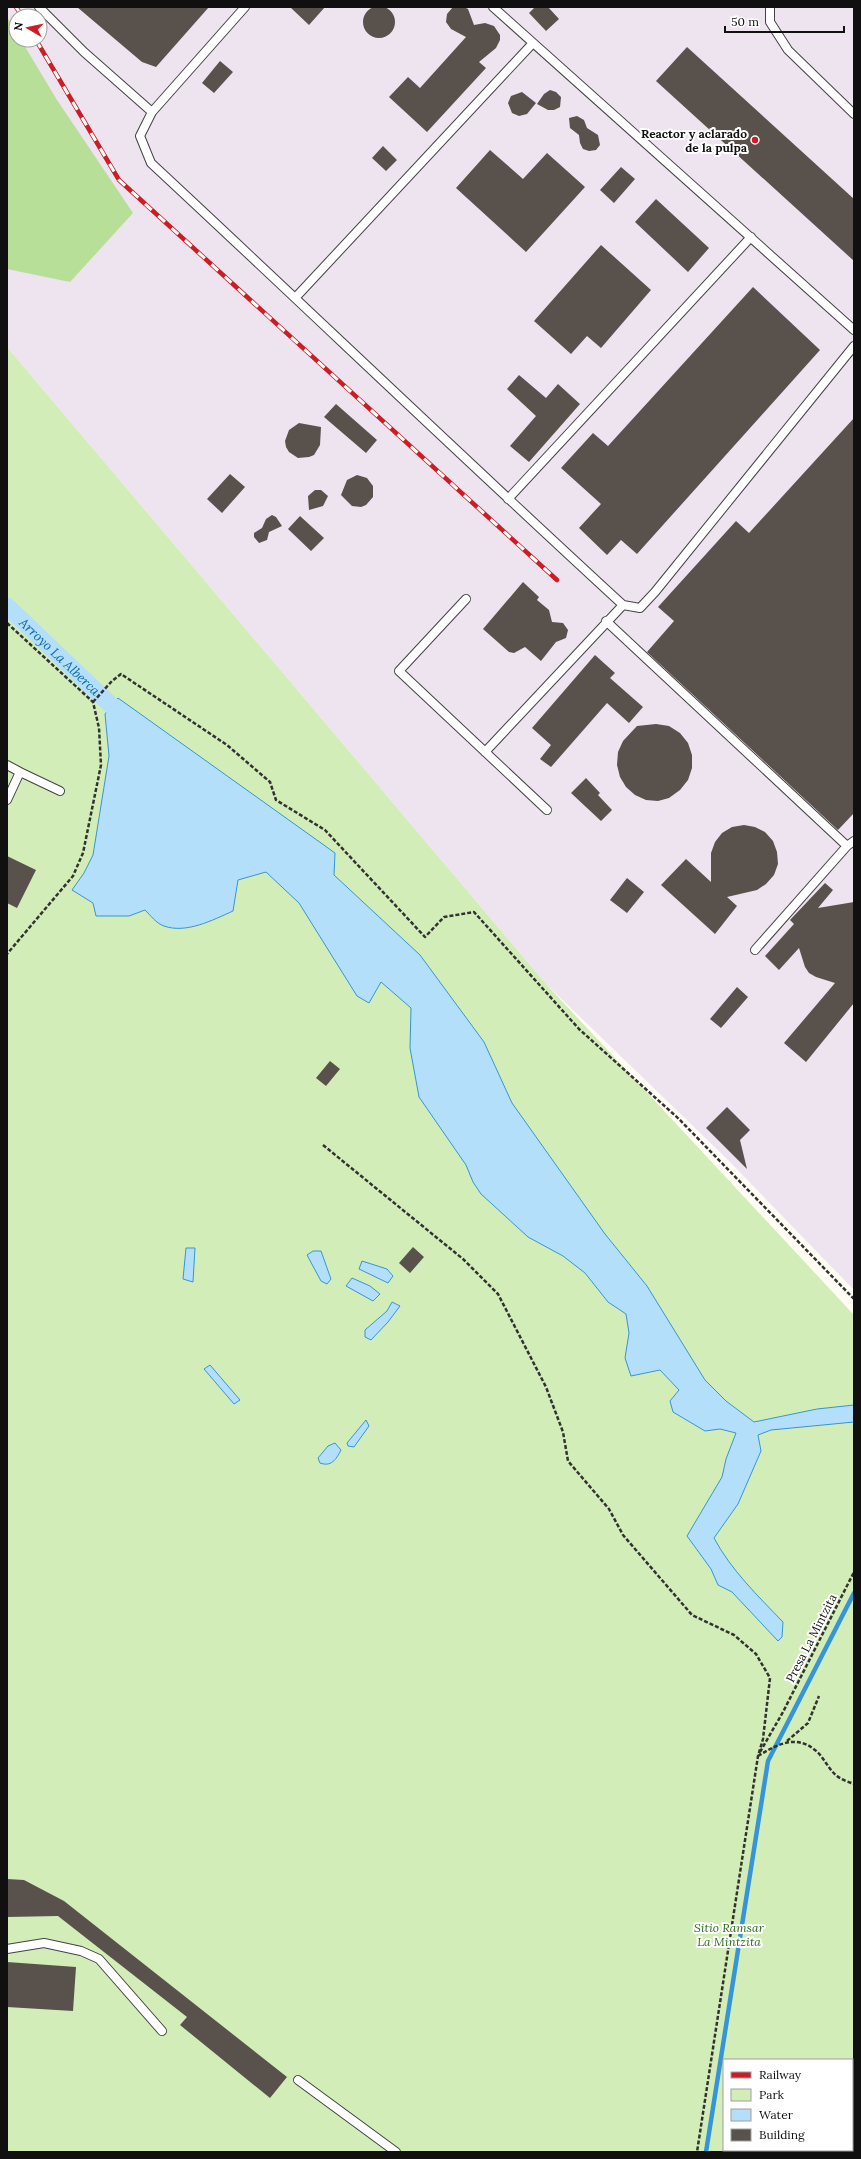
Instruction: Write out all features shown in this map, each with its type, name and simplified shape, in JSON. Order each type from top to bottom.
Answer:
[{"type":"lane","points":[[39,7],[84,52],[152,112]]},
{"type":"lane","points":[[245,7],[152,112],[140,136],[151,163],[296,297],[508,499],[624,605],[640,608],[655,592],[854,346]]},
{"type":"lane","points":[[493,7],[854,330]]},
{"type":"lane","points":[[770,7],[770,22],[788,50],[854,114]]},
{"type":"lane","points":[[296,297],[533,43]]},
{"type":"lane","points":[[508,499],[750,237]]},
{"type":"lane","points":[[466,599],[399,671],[547,810]]},
{"type":"lane","points":[[486,752],[606,621],[624,605]]},
{"type":"lane","points":[[606,621],[850,843],[755,950]]},
{"type":"lane","points":[[7,765],[60,792]]},
{"type":"lane","points":[[7,800],[20,772]]},
{"type":"lane","points":[[7,1949],[44,1943],[81,1950],[98,1959],[162,2031]]},
{"type":"lane","points":[[298,2080],[396,2152]]},
{"type":"path","points":[[7,623],[93,702],[99,728],[101,765],[83,853],[73,876],[7,954]]},
{"type":"path","points":[[93,702],[112,681],[121,674],[227,745],[270,782],[276,800],[325,830],[425,937],[444,917],[474,912],[579,1029],[679,1119],[854,1299]]},
{"type":"path","points":[[323,1145],[463,1259],[498,1294],[546,1387],[563,1432],[568,1460],[609,1509],[628,1540],[692,1615],[734,1635],[756,1654],[764,1665],[770,1678],[762,1739],[758,1756],[697,2152]]},
{"type":"path","name":"Presa La Mintzita","points":[[758,1756],[783,1712],[854,1572]]},
{"type":"path","points":[[758,1756],[777,1744],[787,1741],[808,1723],[819,1696]]},
{"type":"path","points":[[787,1741],[802,1743],[816,1750],[837,1777],[854,1784]]},
{"type":"shaded area","points":[[7,7],[854,7],[854,1290],[725,1157],[547,985],[7,347]]},
{"type":"green space","points":[[7,17],[8,48],[26,48],[57,100],[133,213],[70,282],[7,269]]},
{"type":"green space","name":"Sitio Ramsar La Mintzita","points":[[7,347],[547,985],[854,1315],[854,2152],[7,2152]]},
{"type":"water","points":[[118,698],[335,853],[334,875],[420,955],[484,1042],[512,1103],[605,1234],[647,1286],[705,1380],[726,1401],[754,1422],[817,1409],[854,1405],[854,1422],[771,1430],[758,1435],[761,1451],[738,1504],[714,1538],[728,1561],[737,1572],[783,1622],[782,1637],[778,1641],[732,1592],[718,1585],[711,1569],[687,1536],[722,1477],[726,1459],[736,1433],[720,1429],[705,1431],[673,1412],[670,1401],[679,1390],[660,1370],[631,1376],[625,1358],[629,1333],[626,1314],[608,1302],[585,1273],[563,1256],[528,1237],[481,1194],[473,1182],[466,1165],[419,1097],[410,1048],[411,1008],[381,982],[369,1003],[357,996],[299,903],[266,872],[238,880],[233,911],[199,925],[181,928],[172,928],[161,925],[145,910],[129,916],[96,916],[93,903],[72,890],[84,873],[93,855],[109,756],[105,714]]},
{"type":"water","points":[[186,1248],[195,1248],[193,1282],[183,1279]]},
{"type":"water","points":[[313,1251],[321,1251],[331,1279],[327,1284],[321,1281],[307,1255]]},
{"type":"water","points":[[362,1261],[387,1269],[393,1276],[388,1283],[359,1269]]},
{"type":"water","points":[[352,1278],[370,1286],[380,1294],[373,1301],[346,1286]]},
{"type":"water","points":[[392,1302],[400,1306],[388,1322],[371,1340],[365,1337],[365,1330],[387,1311]]},
{"type":"water","points":[[210,1365],[240,1400],[234,1404],[204,1369]]},
{"type":"water","points":[[366,1420],[369,1426],[354,1447],[348,1446],[347,1443]]},
{"type":"water","points":[[335,1443],[341,1450],[337,1457],[333,1462],[327,1464],[320,1463],[318,1458],[328,1446]]},
{"type":"building","points":[[376,6],[382,6],[391,10],[395,22],[391,34],[382,38],[376,38],[367,34],[363,25],[363,19],[367,10]]},
{"type":"building","points":[[77,7],[209,7],[156,67],[142,62]]},
{"type":"building","points":[[290,7],[325,7],[309,25]]},
{"type":"building","points":[[453,7],[464,7],[468,9],[474,25],[485,23],[494,26],[500,35],[500,40],[496,48],[479,62],[486,68],[427,132],[389,97],[408,77],[420,88],[466,37],[451,29],[446,22],[447,14]]},
{"type":"building","points":[[535,7],[548,7],[559,19],[546,31],[529,13]]},
{"type":"building","name":"Reactor y aclarado de la pulpa","points":[[687,47],[854,199],[854,261],[656,81]]},
{"type":"building","points":[[220,61],[233,72],[214,93],[202,83]]},
{"type":"building","points":[[550,90],[556,92],[561,97],[560,107],[554,110],[548,110],[537,104],[544,94]]},
{"type":"building","points":[[522,92],[536,103],[527,114],[519,116],[512,113],[508,103],[511,96]]},
{"type":"building","points":[[577,116],[584,120],[587,128],[598,135],[600,145],[596,150],[589,151],[583,149],[580,143],[579,135],[570,128],[569,118]]},
{"type":"building","points":[[383,146],[397,160],[386,171],[372,158]]},
{"type":"building","points":[[490,150],[523,179],[547,153],[585,187],[526,252],[456,188]]},
{"type":"building","points":[[621,167],[635,179],[614,203],[600,190]]},
{"type":"building","points":[[656,199],[709,248],[688,272],[635,222]]},
{"type":"building","points":[[601,245],[651,290],[601,348],[587,336],[571,354],[534,321]]},
{"type":"building","points":[[753,287],[820,350],[637,554],[621,540],[607,555],[579,528],[601,504],[561,468],[593,433],[608,446]]},
{"type":"building","points":[[519,375],[546,398],[558,384],[580,404],[529,462],[510,446],[536,416],[507,389]]},
{"type":"building","points":[[336,404],[377,440],[366,453],[324,417]]},
{"type":"building","points":[[854,418],[854,813],[838,830],[647,652],[674,621],[658,607],[736,521],[749,533]]},
{"type":"building","points":[[299,423],[321,427],[320,445],[314,455],[309,457],[298,458],[289,452],[286,447],[285,441],[289,430]]},
{"type":"building","points":[[230,474],[245,487],[222,513],[207,499]]},
{"type":"building","points":[[357,475],[367,478],[373,486],[373,497],[366,505],[361,507],[352,506],[341,495],[347,480]]},
{"type":"building","points":[[315,490],[321,490],[328,496],[323,506],[309,510],[308,496]]},
{"type":"building","points":[[272,515],[276,517],[282,526],[269,532],[267,540],[259,543],[254,537],[254,533],[262,528],[266,519]]},
{"type":"building","points":[[300,516],[324,538],[311,551],[288,529]]},
{"type":"building","points":[[523,582],[539,597],[537,600],[549,610],[552,622],[563,623],[568,630],[566,638],[556,642],[541,661],[525,647],[514,653],[509,652],[483,629]]},
{"type":"building","points":[[595,655],[615,673],[610,678],[643,707],[629,723],[607,703],[551,767],[540,759],[551,745],[532,728]]},
{"type":"building","points":[[656,724],[669,726],[680,733],[688,743],[692,755],[692,768],[688,780],[680,790],[669,798],[658,801],[646,800],[635,795],[626,787],[620,777],[617,765],[618,752],[623,741],[637,726]]},
{"type":"building","points":[[586,778],[600,793],[598,795],[612,810],[601,821],[571,793]]},
{"type":"building","points":[[744,825],[755,827],[765,832],[773,841],[777,852],[778,864],[774,875],[766,884],[757,890],[727,897],[737,906],[715,934],[661,885],[686,859],[711,882],[711,853],[715,842],[722,833],[732,827]]},
{"type":"building","points":[[7,856],[36,870],[17,908],[7,903]]},
{"type":"building","points":[[627,878],[644,892],[627,913],[610,900]]},
{"type":"building","points":[[825,883],[833,890],[818,908],[854,902],[854,1003],[806,1062],[784,1043],[835,983],[816,977],[809,973],[805,967],[799,948],[779,970],[765,956],[794,924],[790,920]]},
{"type":"building","points":[[737,987],[748,997],[721,1028],[710,1019]]},
{"type":"building","points":[[330,1061],[340,1069],[326,1086],[316,1078]]},
{"type":"building","points":[[727,1107],[750,1130],[740,1140],[747,1169],[706,1128]]},
{"type":"building","points":[[413,1247],[424,1257],[410,1273],[399,1263]]},
{"type":"building","points":[[7,1879],[24,1880],[64,1901],[287,2077],[270,2098],[180,2025],[187,2017],[58,1916],[7,1917]]},
{"type":"building","points":[[7,1962],[76,1967],[73,2011],[7,2007]]},
{"type":"waterway","name":"Arroyo La Alberca","points":[[7,606],[113,707]]},
{"type":"waterway","points":[[706,2152],[768,1761],[854,1593]]},
{"type":"railway","points":[[41,48],[119,180],[557,580]]},
{"type":"place","name":"Reactor y aclarado de la pulpa","points":[[755,140]]}]
